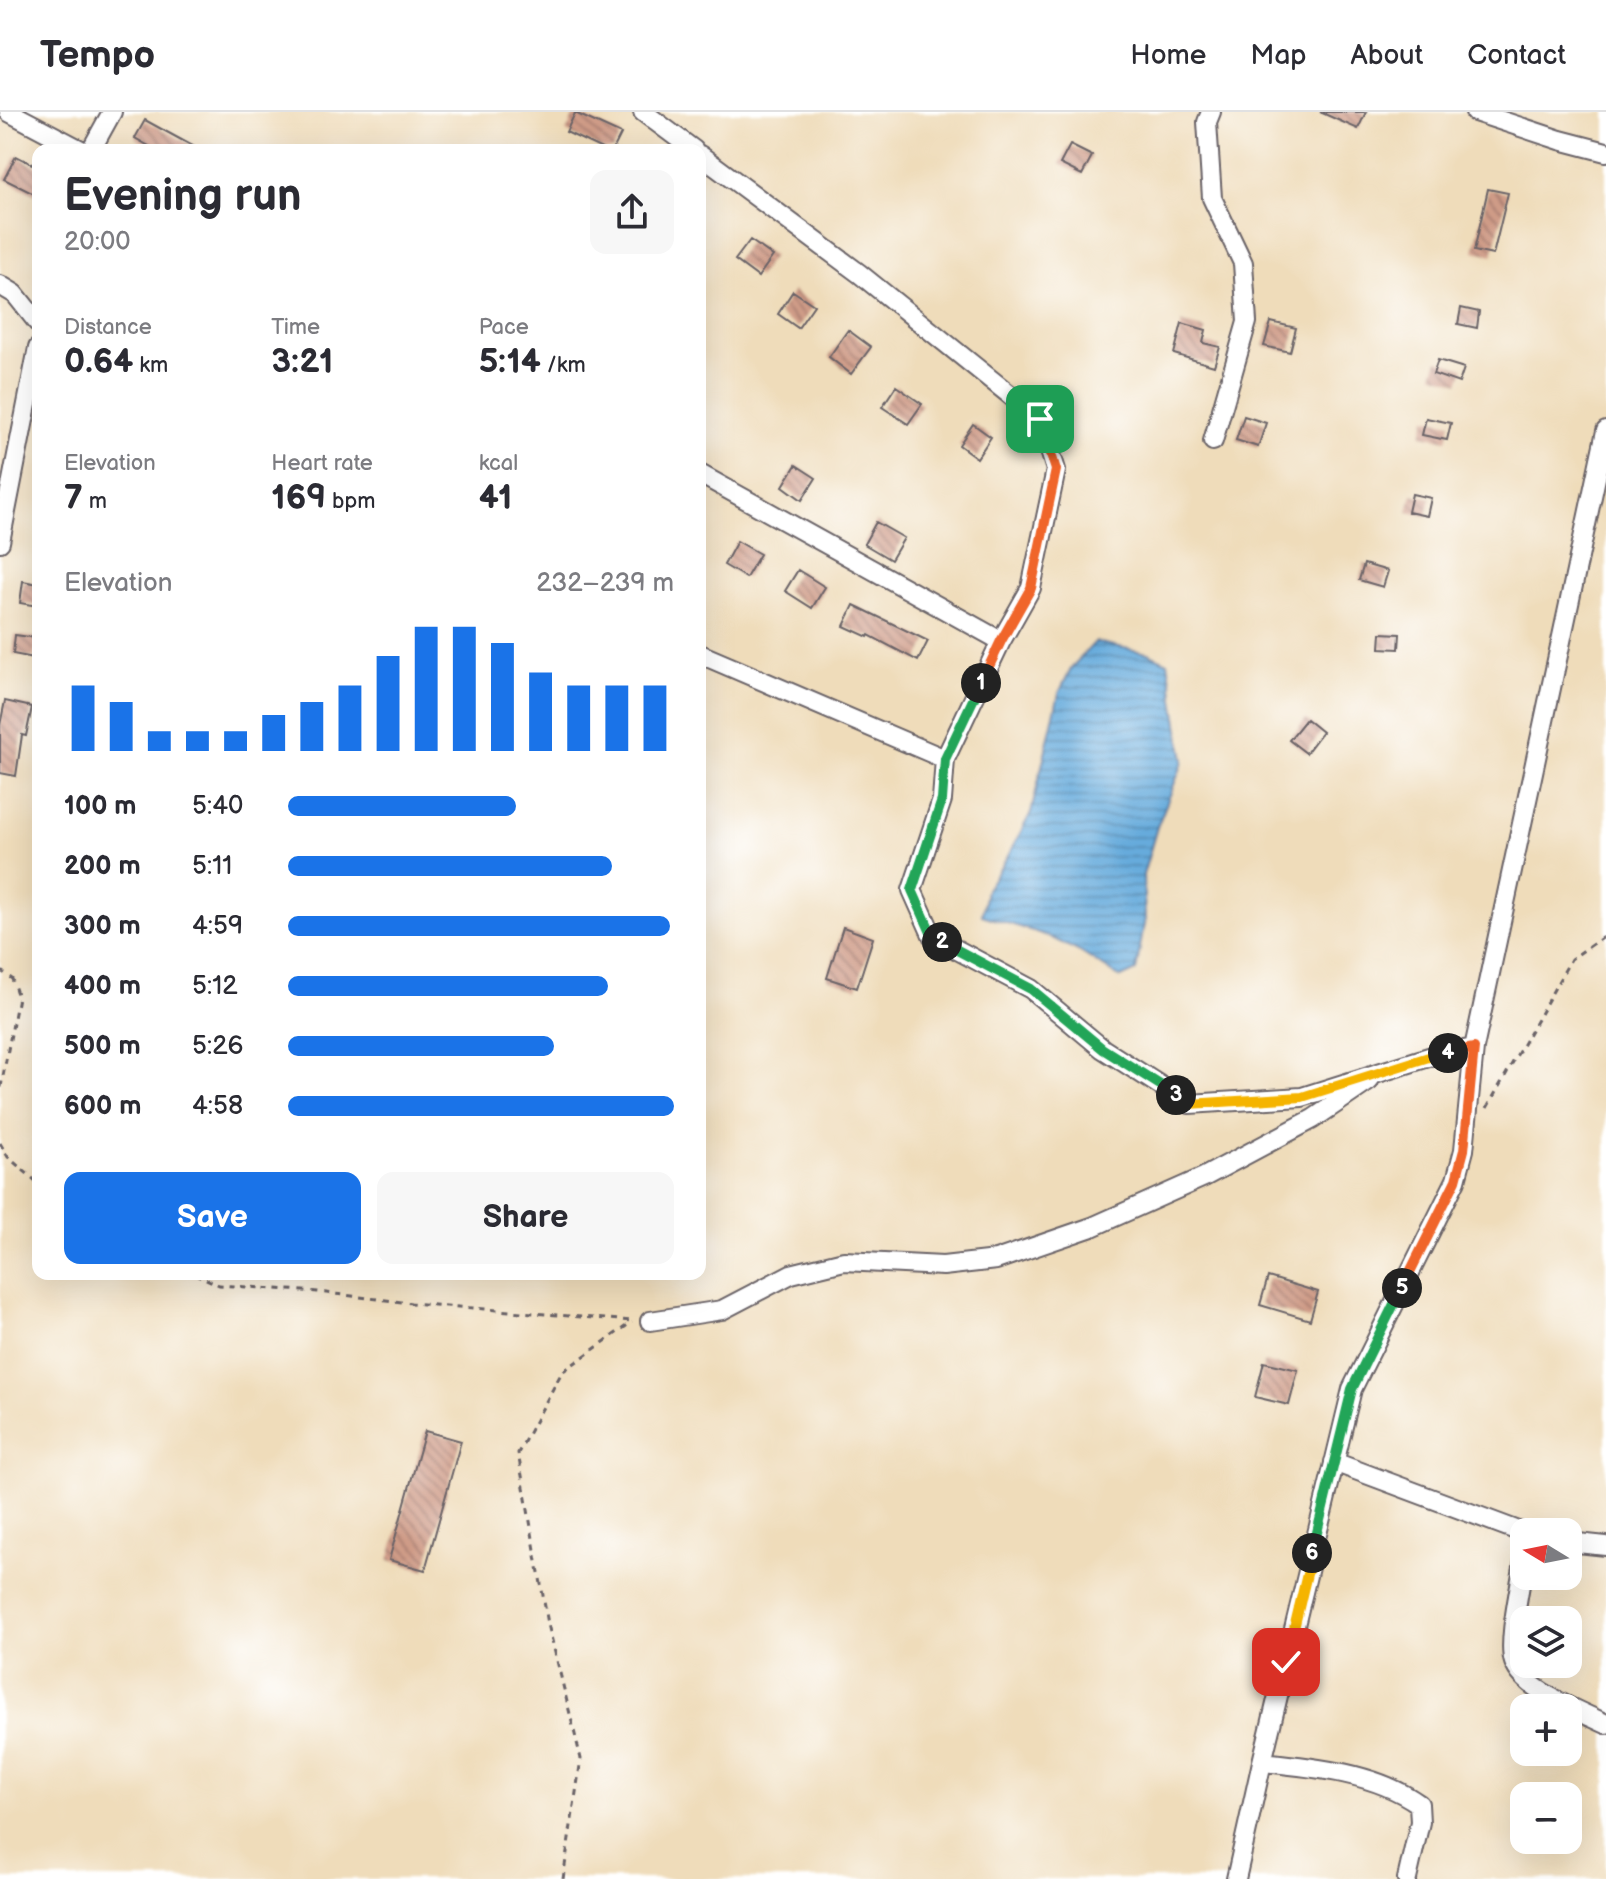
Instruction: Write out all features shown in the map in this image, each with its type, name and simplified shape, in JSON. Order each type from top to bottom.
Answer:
[{"type":"street","points":[[9,112],[70,144]]},
{"type":"street","points":[[94,144],[112,112]]},
{"type":"street","points":[[643,112],[681,144]]},
{"type":"street","points":[[1211,112],[1207,122],[1212,198],[1243,263],[1247,322],[1213,441]]},
{"type":"street","points":[[1475,112],[1606,152]]},
{"type":"street","points":[[706,159],[860,274],[1040,419],[1056,470],[1031,588],[1001,641],[945,759],[942,800],[912,890],[933,937],[1031,989],[1103,1049],[1189,1104],[1302,1097],[1432,1056],[1474,1048]]},
{"type":"street","points":[[0,285],[15,294],[32,315]]},
{"type":"street","points":[[0,542],[32,379]]},
{"type":"street","points":[[1236,1879],[1352,1389],[1456,1180],[1464,1150],[1474,1048],[1606,431]]},
{"type":"street","points":[[706,477],[1001,641]]},
{"type":"street","points":[[706,657],[945,759]]},
{"type":"street","points":[[641,1321],[722,1310],[791,1274],[844,1261],[943,1266],[996,1260],[1092,1227],[1204,1177],[1313,1119],[1383,1071]]},
{"type":"street","points":[[1334,1462],[1510,1528]]},
{"type":"street","points":[[1582,1543],[1606,1546]]},
{"type":"street","points":[[1520,1590],[1512,1642],[1513,1660],[1520,1673],[1535,1687],[1606,1724]]},
{"type":"street","points":[[1262,1762],[1318,1768],[1383,1784],[1419,1804],[1420,1822],[1407,1879]]},
{"type":"path","points":[[1485,1113],[1571,959],[1606,935]]},
{"type":"path","points":[[0,970],[12,979],[18,997],[0,1092]]},
{"type":"path","points":[[0,1143],[8,1157],[32,1178]]},
{"type":"path","points":[[208,1280],[219,1285],[641,1321]]},
{"type":"path","points":[[563,1879],[581,1759],[548,1624],[518,1453],[562,1372],[641,1321]]},
{"type":"water","points":[[1095,642],[1148,653],[1168,662],[1184,760],[1157,827],[1143,875],[1145,919],[1136,971],[1121,978],[1048,936],[982,915],[986,889],[1031,813],[1059,693],[1071,668]]},
{"type":"building","points":[[1320,112],[1366,112],[1358,129]]},
{"type":"building","points":[[575,113],[621,134],[616,144],[591,144],[566,132]]},
{"type":"building","points":[[145,120],[189,144],[146,144],[135,138]]},
{"type":"building","points":[[1070,145],[1092,156],[1082,175],[1060,164]]},
{"type":"building","points":[[16,156],[32,164],[32,193],[4,179]]},
{"type":"building","points":[[1488,189],[1508,193],[1493,255],[1474,251]]},
{"type":"building","points":[[750,240],[773,256],[758,277],[735,260]]},
{"type":"building","points":[[793,291],[814,305],[798,328],[778,314]]},
{"type":"building","points":[[1461,308],[1479,312],[1477,328],[1458,324]]},
{"type":"building","points":[[1271,322],[1296,328],[1290,352],[1264,346]]},
{"type":"building","points":[[1182,323],[1206,330],[1203,343],[1220,347],[1214,366],[1174,354]]},
{"type":"building","points":[[848,330],[871,347],[851,374],[829,357]]},
{"type":"building","points":[[1438,360],[1464,368],[1459,383],[1433,374]]},
{"type":"building","points":[[896,386],[922,404],[908,424],[882,407]]},
{"type":"building","points":[[1244,416],[1266,423],[1258,447],[1236,440]]},
{"type":"building","points":[[1426,418],[1451,423],[1447,440],[1422,435]]},
{"type":"building","points":[[973,424],[991,437],[977,458],[959,445]]},
{"type":"building","points":[[796,465],[816,478],[802,500],[783,486]]},
{"type":"building","points":[[1412,494],[1431,498],[1427,516],[1408,512]]},
{"type":"building","points":[[876,522],[904,538],[891,560],[864,544]]},
{"type":"building","points":[[737,541],[760,554],[746,578],[724,565]]},
{"type":"building","points":[[1364,564],[1388,571],[1383,587],[1359,580]]},
{"type":"building","points":[[798,570],[825,587],[812,608],[785,591]]},
{"type":"building","points":[[23,581],[32,583],[32,605],[20,603]]},
{"type":"building","points":[[854,605],[928,641],[918,661],[869,635],[844,626]]},
{"type":"building","points":[[1381,633],[1400,634],[1399,649],[1380,648]]},
{"type":"building","points":[[15,635],[32,637],[32,658],[13,654]]},
{"type":"building","points":[[5,701],[32,707],[26,736],[22,735],[16,776],[0,773],[0,725]]},
{"type":"building","points":[[1306,719],[1322,732],[1306,753],[1289,740]]},
{"type":"building","points":[[843,927],[873,938],[857,988],[827,978]]},
{"type":"building","points":[[1268,1277],[1318,1292],[1310,1320],[1260,1305]]},
{"type":"building","points":[[1264,1362],[1298,1370],[1289,1405],[1255,1397]]},
{"type":"building","points":[[425,1431],[461,1441],[425,1570],[389,1560]]},
{"type":"route","points":[[1040,419],[1056,470],[1031,588],[1001,641],[945,759],[942,800],[912,890],[933,937],[1031,989],[1103,1049],[1189,1104],[1302,1097],[1432,1056],[1474,1048],[1464,1150],[1456,1180],[1352,1389],[1286,1662]]}]
